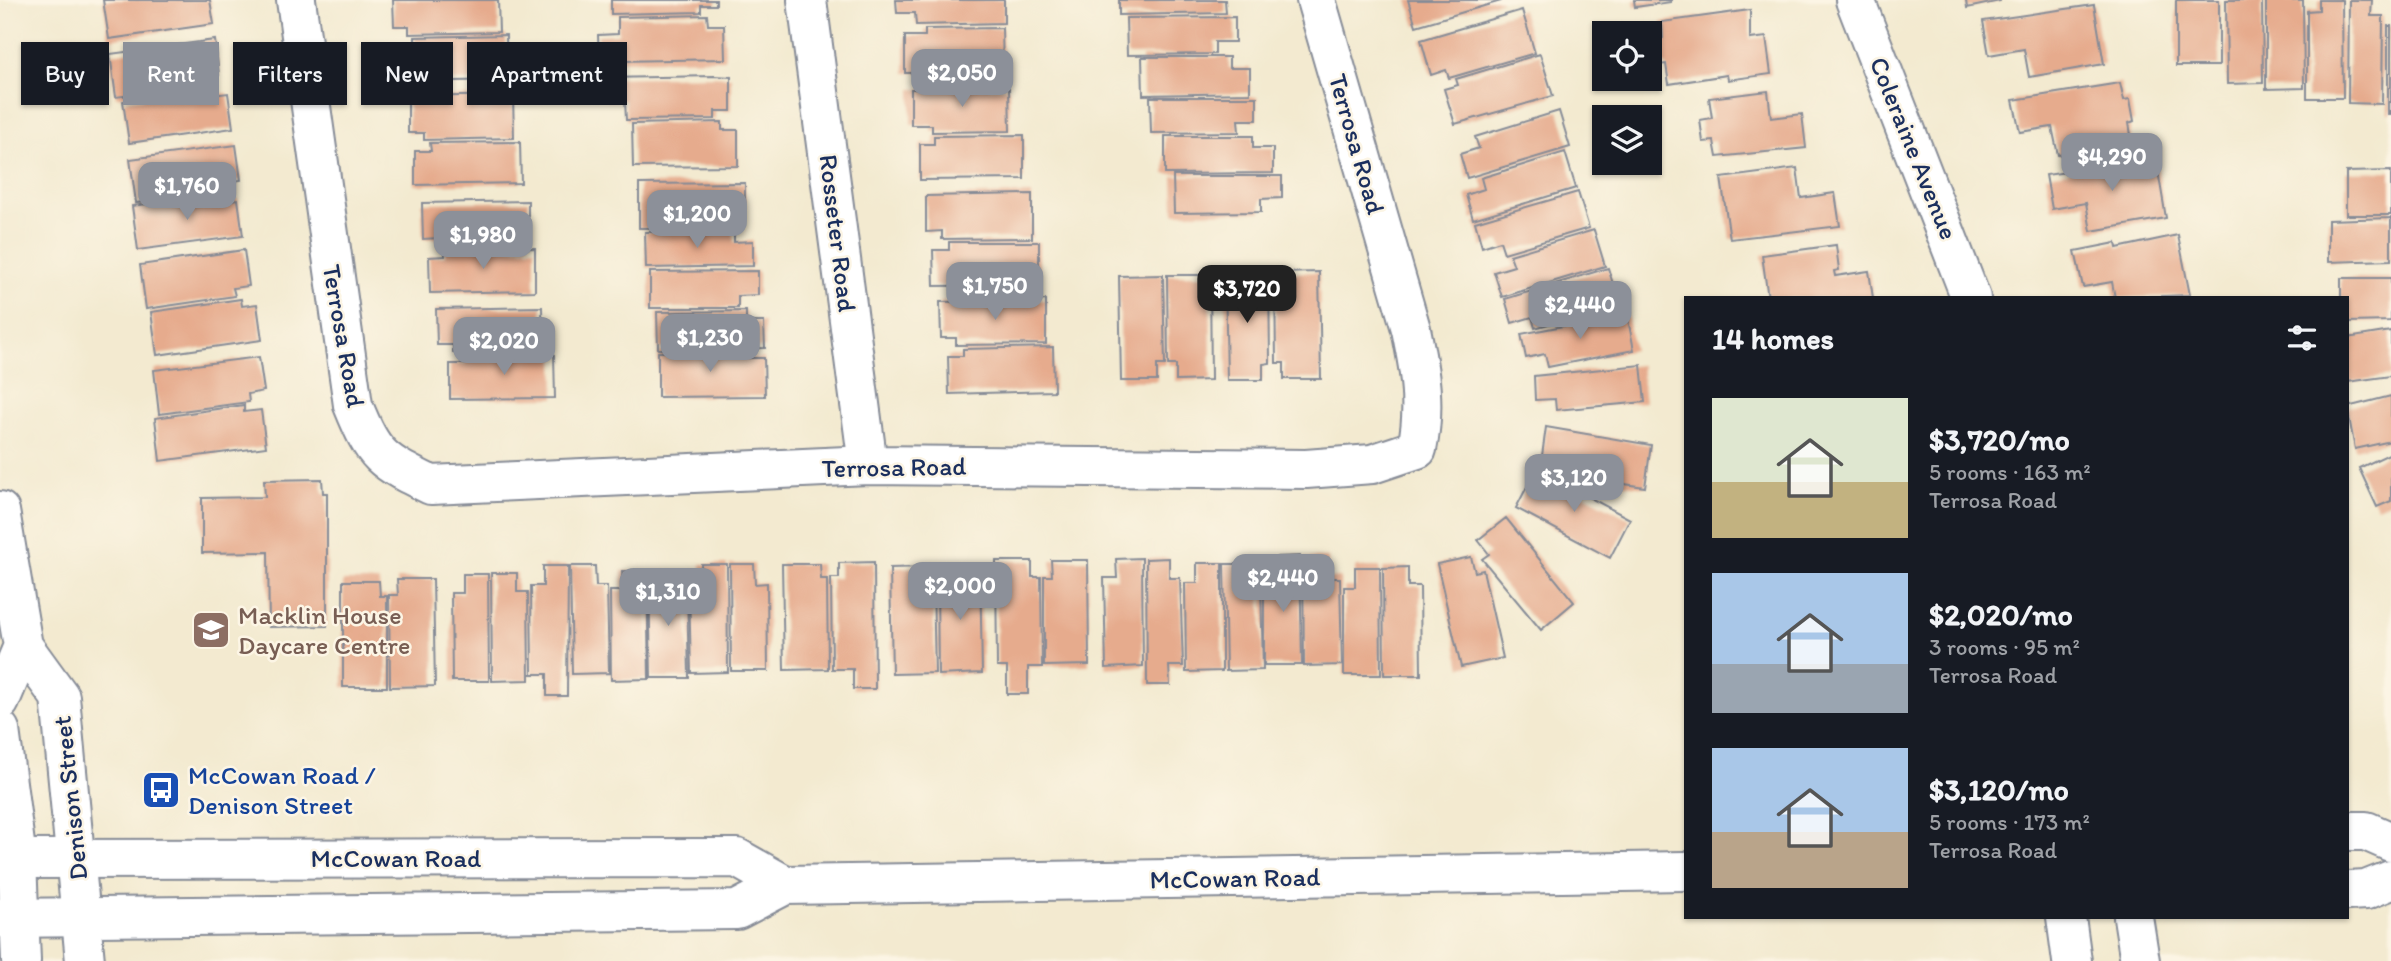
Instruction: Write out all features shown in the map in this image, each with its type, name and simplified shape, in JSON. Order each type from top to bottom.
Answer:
[{"type":"street","name":"Terrosa Road","points":[[296,0],[353,405],[368,443],[388,465],[431,485],[868,465],[1306,469],[1372,464],[1417,449],[1424,415],[1420,373],[1411,329],[1316,0]]},
{"type":"street","name":"Rosseter Road","points":[[807,0],[868,465]]},
{"type":"street","name":"Coleraine Avenue","points":[[1855,0],[1970,296]]},
{"type":"street","name":"Denison Street","points":[[0,511],[23,646],[60,697],[85,961]]},
{"type":"street","points":[[0,701],[23,646]]},
{"type":"street","points":[[0,730],[10,918],[21,961]]},
{"type":"street","points":[[2349,831],[2366,831],[2391,842]]},
{"type":"street","name":"McCowan Road","points":[[8,859],[737,858],[785,886]]},
{"type":"street","name":"McCowan Road","points":[[10,918],[737,910],[785,886],[1684,871]]},
{"type":"street","points":[[2349,891],[2366,890],[2391,880]]},
{"type":"street","points":[[2066,919],[2072,961]]},
{"type":"street","points":[[2133,919],[2140,961]]},
{"type":"building","points":[[103,0],[210,0],[214,24],[109,39]]},
{"type":"building","points":[[393,0],[498,0],[499,32],[409,34],[409,26],[394,26]]},
{"type":"building","points":[[611,0],[716,0],[716,5],[701,5],[701,12],[611,14]]},
{"type":"building","points":[[896,0],[1004,0],[1004,23],[916,25],[915,13],[897,13]]},
{"type":"building","points":[[1119,0],[1225,0],[1226,13],[1119,15]]},
{"type":"building","points":[[1408,0],[1501,0],[1501,1],[1416,26]]},
{"type":"building","points":[[1634,0],[1671,0],[1671,2],[1635,7]]},
{"type":"building","points":[[1966,0],[2000,0],[2000,1],[1967,8]]},
{"type":"building","points":[[2176,0],[2219,0],[2219,66],[2176,66]]},
{"type":"building","points":[[2226,0],[2262,0],[2263,83],[2227,84]]},
{"type":"building","points":[[2266,0],[2303,1],[2304,88],[2266,89]]},
{"type":"building","points":[[2319,0],[2342,0],[2343,98],[2307,98],[2307,11],[2319,10]]},
{"type":"building","points":[[2349,0],[2372,0],[2371,16],[2383,16],[2382,104],[2348,103]]},
{"type":"building","points":[[2094,5],[2104,64],[2029,77],[2024,49],[1989,55],[1983,21]]},
{"type":"building","points":[[1522,10],[1535,53],[1449,78],[1446,70],[1431,75],[1421,40]]},
{"type":"building","points":[[1750,10],[1750,39],[1766,37],[1771,74],[1728,80],[1727,75],[1669,84],[1666,64],[1662,65],[1662,22]]},
{"type":"building","points":[[707,15],[708,25],[724,25],[725,59],[627,61],[627,42],[598,42],[598,35],[618,34],[618,17]]},
{"type":"building","points":[[1235,17],[1235,42],[1215,42],[1215,54],[1127,55],[1126,18]]},
{"type":"building","points":[[2388,26],[2391,26],[2391,114],[2388,114]]},
{"type":"building","points":[[1002,28],[1003,71],[905,73],[905,36],[925,36],[925,29]]},
{"type":"building","points":[[506,35],[506,42],[467,42],[467,81],[453,81],[453,42],[415,42],[415,37]]},
{"type":"building","points":[[123,52],[123,96],[116,97],[110,54]]},
{"type":"building","points":[[1540,54],[1553,96],[1455,124],[1444,89],[1458,85],[1456,79]]},
{"type":"building","points":[[1142,57],[1229,57],[1229,68],[1250,68],[1250,93],[1143,95]]},
{"type":"building","points":[[731,77],[731,111],[715,111],[715,119],[626,120],[627,78]]},
{"type":"building","points":[[2120,83],[2124,100],[2130,99],[2134,121],[2129,123],[2132,141],[2058,155],[2052,127],[2020,132],[2013,100]]},
{"type":"building","points":[[1009,88],[1010,131],[932,132],[932,125],[911,125],[911,89]]},
{"type":"building","points":[[1768,91],[1771,118],[1802,114],[1806,148],[1717,157],[1714,141],[1703,142],[1700,120],[1712,118],[1709,98]]},
{"type":"building","points":[[228,93],[233,128],[129,143],[124,105],[219,105],[219,94]]},
{"type":"building","points":[[453,96],[467,96],[467,105],[513,105],[514,138],[424,140],[424,133],[408,133],[408,105],[453,105]]},
{"type":"building","points":[[1150,97],[1257,97],[1257,120],[1238,120],[1239,132],[1151,133]]},
{"type":"building","points":[[1559,111],[1570,147],[1467,178],[1460,154],[1479,148],[1475,137]]},
{"type":"building","points":[[722,122],[722,130],[738,130],[738,166],[633,167],[632,124]]},
{"type":"building","points":[[1024,135],[1024,179],[920,180],[920,144],[934,144],[934,136]]},
{"type":"building","points":[[1165,136],[1253,136],[1253,148],[1273,148],[1273,173],[1165,174]]},
{"type":"building","points":[[520,142],[521,183],[415,185],[415,151],[431,151],[430,143]]},
{"type":"building","points":[[236,145],[241,180],[225,182],[226,190],[136,203],[130,159]]},
{"type":"building","points":[[1565,152],[1576,188],[1473,219],[1466,195],[1484,189],[1481,178]]},
{"type":"building","points":[[2156,159],[2166,218],[2091,231],[2086,203],[2052,209],[2046,175]]},
{"type":"building","points":[[1797,168],[1801,198],[1835,193],[1840,226],[1730,239],[1721,178]]},
{"type":"building","points":[[2391,171],[2391,215],[2346,215],[2346,172]]},
{"type":"building","points":[[1173,176],[1282,176],[1282,198],[1261,199],[1261,212],[1174,213]]},
{"type":"building","points":[[745,183],[745,219],[730,219],[730,227],[639,228],[639,184]]},
{"type":"building","points":[[1578,192],[1589,228],[1504,253],[1500,241],[1482,247],[1475,222]]},
{"type":"building","points":[[222,194],[223,201],[238,199],[243,236],[138,250],[132,206]]},
{"type":"building","points":[[1032,194],[1032,238],[942,239],[942,231],[926,232],[926,196]]},
{"type":"building","points":[[528,201],[528,245],[439,246],[438,238],[423,239],[422,203]]},
{"type":"building","points":[[2391,218],[2391,260],[2328,262],[2328,220]]},
{"type":"building","points":[[1594,230],[1605,266],[1502,297],[1494,272],[1514,266],[1510,255]]},
{"type":"building","points":[[734,231],[734,242],[753,241],[753,266],[646,268],[645,232]]},
{"type":"building","points":[[2178,235],[2190,295],[2115,296],[2112,282],[2083,287],[2075,251],[2116,243],[2117,248]]},
{"type":"building","points":[[949,242],[1039,242],[1039,285],[934,286],[933,250],[949,250]]},
{"type":"building","points":[[1836,245],[1839,270],[1834,271],[1835,276],[1869,271],[1873,296],[1768,296],[1762,255]]},
{"type":"building","points":[[535,248],[535,291],[430,293],[429,257],[445,256],[445,249]]},
{"type":"building","points":[[244,250],[249,286],[233,288],[235,296],[146,309],[140,265]]},
{"type":"building","points":[[1608,268],[1619,303],[1535,328],[1532,317],[1512,323],[1505,299]]},
{"type":"building","points":[[758,271],[758,295],[738,296],[738,308],[650,308],[650,272]]},
{"type":"building","points":[[1319,272],[1321,379],[1284,379],[1284,363],[1276,363],[1275,273]]},
{"type":"building","points":[[1269,273],[1270,363],[1263,364],[1263,380],[1227,380],[1225,274]]},
{"type":"building","points":[[1163,275],[1165,365],[1157,365],[1157,381],[1121,381],[1119,276]]},
{"type":"building","points":[[1167,275],[1210,275],[1211,380],[1176,381],[1176,365],[1168,365]]},
{"type":"building","points":[[2341,278],[2391,278],[2391,321],[2349,322],[2349,296],[2341,296]]},
{"type":"building","points":[[241,299],[242,306],[257,304],[262,340],[157,355],[151,312]]},
{"type":"building","points":[[1046,300],[1046,344],[956,345],[956,338],[941,338],[940,302]]},
{"type":"building","points":[[542,307],[543,352],[453,353],[453,345],[437,345],[436,309]]},
{"type":"building","points":[[746,311],[746,322],[764,322],[765,348],[658,349],[657,312]]},
{"type":"building","points":[[1627,314],[1634,350],[1548,367],[1545,354],[1526,358],[1521,334]]},
{"type":"building","points":[[2391,331],[2391,376],[2349,382],[2349,338]]},
{"type":"building","points":[[1053,347],[1054,391],[949,394],[948,356],[963,356],[963,349]]},
{"type":"building","points":[[749,351],[749,358],[764,358],[765,396],[658,397],[658,352]]},
{"type":"building","points":[[554,354],[555,398],[450,399],[450,364],[465,364],[465,355]]},
{"type":"building","points":[[259,357],[264,391],[248,394],[249,402],[159,414],[154,370]]},
{"type":"building","points":[[1641,365],[1645,402],[1556,410],[1555,399],[1535,400],[1534,376]]},
{"type":"building","points":[[2391,396],[2391,441],[2355,449],[2349,406]]},
{"type":"building","points":[[244,405],[244,412],[261,410],[266,447],[160,461],[155,418]]},
{"type":"building","points":[[1546,427],[1651,445],[1645,487],[1556,474],[1557,465],[1541,463]]},
{"type":"building","points":[[2391,453],[2391,501],[2377,507],[2359,468]]},
{"type":"building","points":[[1533,475],[1547,483],[1551,477],[1630,519],[1610,558],[1516,508]]},
{"type":"building","points":[[322,479],[323,493],[327,493],[327,626],[269,627],[268,552],[202,553],[202,498],[265,497],[264,480]]},
{"type":"building","points":[[1506,518],[1574,602],[1541,630],[1482,559],[1489,554],[1478,540]]},
{"type":"building","points":[[1300,556],[1302,665],[1264,665],[1264,575],[1277,575],[1277,557]]},
{"type":"building","points":[[1471,557],[1475,572],[1483,570],[1503,658],[1461,667],[1437,564]]},
{"type":"building","points":[[1142,558],[1143,666],[1106,668],[1104,578],[1117,578],[1116,559]]},
{"type":"building","points":[[1169,558],[1169,578],[1180,578],[1183,666],[1169,666],[1170,685],[1147,685],[1146,559]]},
{"type":"building","points":[[1303,558],[1328,558],[1328,578],[1340,578],[1342,665],[1304,666]]},
{"type":"building","points":[[1051,560],[1088,560],[1089,665],[1044,666],[1044,576],[1052,576]]},
{"type":"building","points":[[996,561],[1032,561],[1032,577],[1041,577],[1042,667],[1028,667],[1028,694],[1007,694],[1007,667],[997,667]]},
{"type":"building","points":[[874,562],[875,689],[853,689],[853,669],[832,669],[831,578],[839,578],[839,563]]},
{"type":"building","points":[[1197,563],[1222,563],[1222,671],[1186,672],[1185,583],[1197,583]]},
{"type":"building","points":[[701,564],[727,564],[728,672],[691,673],[689,584],[702,584]]},
{"type":"building","points":[[730,564],[754,564],[755,584],[767,583],[768,671],[731,671]]},
{"type":"building","points":[[782,564],[820,564],[821,579],[827,579],[828,669],[784,670]]},
{"type":"building","points":[[1224,564],[1249,564],[1249,583],[1261,583],[1263,670],[1226,671]]},
{"type":"building","points":[[543,566],[568,566],[567,696],[547,696],[547,674],[532,674],[531,586],[543,586]]},
{"type":"building","points":[[570,566],[595,566],[596,586],[607,586],[609,673],[572,674]]},
{"type":"building","points":[[945,566],[980,566],[982,673],[938,675],[937,583],[945,583]]},
{"type":"building","points":[[926,567],[926,583],[933,583],[935,673],[892,674],[890,568]]},
{"type":"building","points":[[1355,567],[1380,567],[1381,675],[1344,675],[1344,587],[1355,587]]},
{"type":"building","points":[[1408,567],[1408,586],[1420,586],[1421,675],[1384,675],[1383,568]]},
{"type":"building","points":[[622,571],[647,571],[649,679],[611,680],[610,591],[623,591]]},
{"type":"building","points":[[674,571],[675,591],[687,590],[689,678],[651,678],[649,572]]},
{"type":"building","points":[[491,573],[517,573],[517,592],[528,592],[529,680],[492,681]]},
{"type":"building","points":[[463,574],[488,574],[489,681],[452,681],[451,593],[463,593]]},
{"type":"building","points":[[397,579],[433,579],[435,686],[390,687],[389,595],[398,595]]},
{"type":"building","points":[[343,581],[379,581],[380,596],[387,596],[387,687],[343,687]]},
{"type":"place","name":"Macklin House Daycare Centre","points":[[211,630]]},
{"type":"place","name":"McCowan Road / Denison Street","points":[[161,790]]}]
